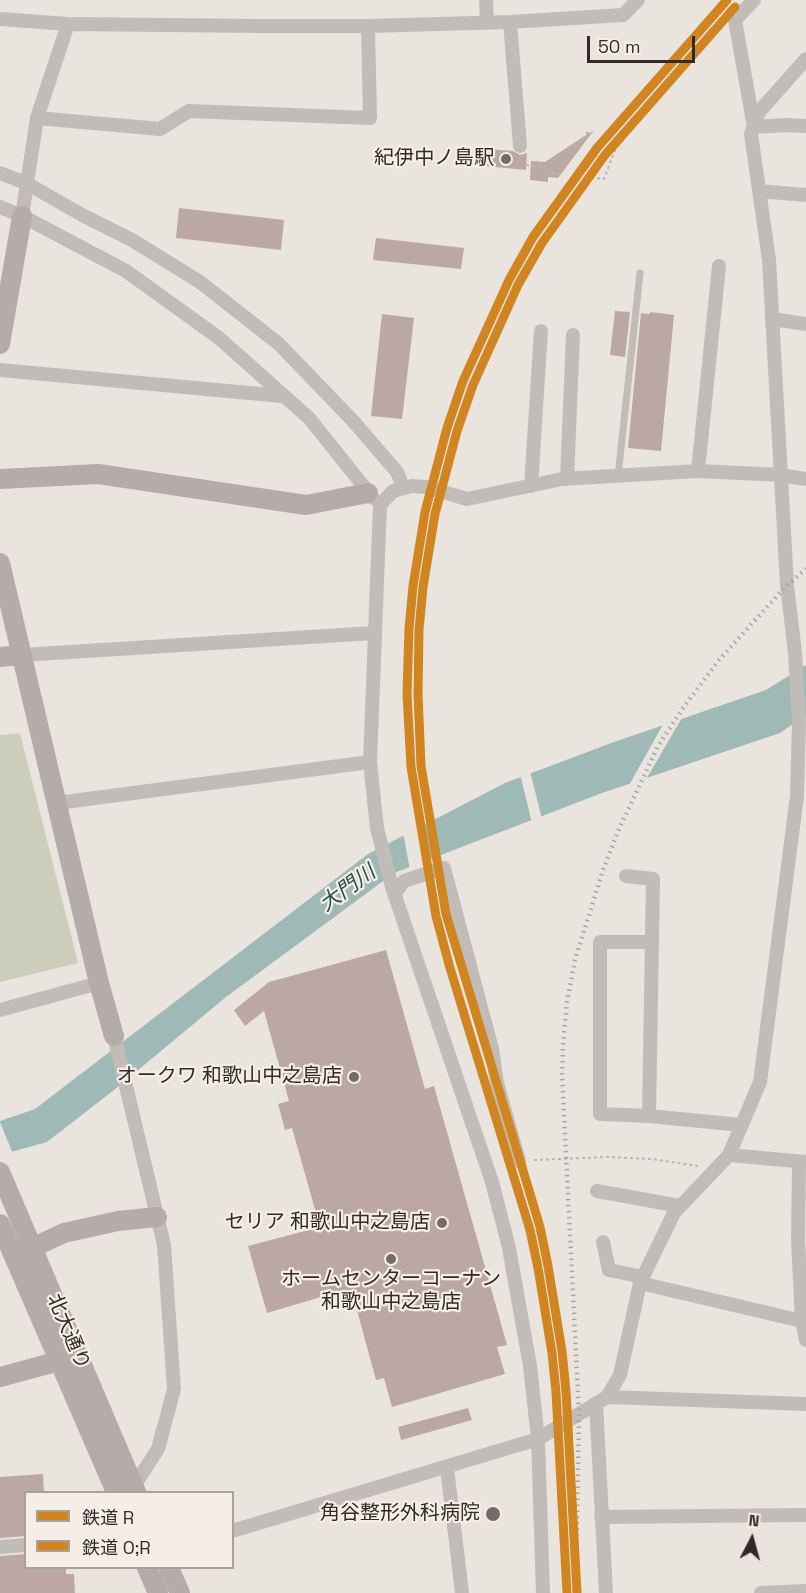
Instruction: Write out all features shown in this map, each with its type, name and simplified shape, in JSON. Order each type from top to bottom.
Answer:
[{"type":"street","points":[[486,0],[487,22]]},
{"type":"street","points":[[0,19],[68,24],[368,26],[510,22],[623,15],[638,0]]},
{"type":"street","points":[[753,0],[735,20],[753,127]]},
{"type":"street","points":[[510,22],[520,146]]},
{"type":"street","points":[[0,344],[37,118],[68,24]]},
{"type":"street","points":[[37,118],[160,129],[189,111],[370,118],[368,26]]},
{"type":"street","points":[[234,1530],[538,1439],[602,1400],[620,1375],[642,1280],[674,1213],[729,1155],[760,1082],[797,796],[801,725],[787,585],[769,260],[751,134],[758,114],[805,62]]},
{"type":"street","points":[[753,127],[806,126]]},
{"type":"street","points":[[0,173],[26,183],[132,240],[200,282],[279,344],[354,422],[397,472],[403,487]]},
{"type":"street","points":[[759,191],[806,195]]},
{"type":"street","points":[[0,207],[22,216],[126,271],[219,338],[309,418],[374,499],[374,633],[370,762],[377,828],[393,890],[492,1182],[509,1248],[530,1366],[538,1439],[543,1593]]},
{"type":"street","points":[[699,471],[719,266]]},
{"type":"street","points":[[772,319],[806,324]]},
{"type":"street","points":[[531,486],[541,331]]},
{"type":"street","points":[[567,479],[573,335]]},
{"type":"street","points":[[0,369],[282,396]]},
{"type":"street","points":[[0,479],[98,474],[306,506],[374,499],[403,487],[426,487],[467,499],[567,479],[699,471],[781,475],[806,479]]},
{"type":"street","points":[[0,563],[99,983],[164,1245],[174,1389],[158,1449],[126,1491]]},
{"type":"street","points":[[794,646],[806,631]]},
{"type":"street","points":[[0,657],[374,633]]},
{"type":"street","points":[[57,803],[370,762]]},
{"type":"street","points":[[393,890],[404,881],[444,868],[492,1049],[497,1083],[519,1161]]},
{"type":"street","points":[[626,876],[653,879],[649,1116]]},
{"type":"street","points":[[652,942],[600,942],[600,1114],[649,1116],[741,1125]]},
{"type":"street","points":[[0,1010],[99,983]]},
{"type":"street","points":[[729,1155],[802,1162],[801,1321],[806,1340]]},
{"type":"street","name":"北大通り","points":[[0,1172],[32,1248],[126,1491]]},
{"type":"street","points":[[602,1189],[680,1206]]},
{"type":"street","points":[[14,1257],[64,1233],[118,1221],[157,1217]]},
{"type":"street","name":"北大通り","points":[[0,1224],[59,1361],[126,1491]]},
{"type":"street","points":[[603,1242],[609,1270],[801,1321]]},
{"type":"street","points":[[0,1377],[59,1361]]},
{"type":"street","points":[[602,1400],[806,1404]]},
{"type":"street","points":[[602,1400],[601,1516],[606,1593]]},
{"type":"street","points":[[447,1468],[462,1593]]},
{"type":"street","points":[[601,1516],[806,1515]]},
{"type":"street","points":[[0,1547],[24,1545]]},
{"type":"street","points":[[147,1569],[158,1593]]},
{"type":"street","points":[[169,1569],[180,1593]]},
{"type":"street","points":[[762,1593],[806,1590]]},
{"type":"lane","points":[[618,476],[640,273]]},
{"type":"path","points":[[526,165],[544,167],[581,141],[589,131]]},
{"type":"path","points":[[585,177],[604,179],[615,150],[624,139],[622,137]]},
{"type":"path","points":[[544,167],[544,172],[563,174]]},
{"type":"path","points":[[519,1161],[597,1157],[652,1159],[706,1167],[712,1172]]},
{"type":"green space","points":[[20,733],[78,963],[0,982],[0,735]]},
{"type":"water","name":"大門川","points":[[806,665],[806,715],[780,733],[602,793],[394,873],[226,997],[47,1142],[0,1155],[0,1121],[35,1109],[368,854],[505,783],[614,742],[766,690]]},
{"type":"pier","points":[[683,716],[644,783],[628,787],[665,721]]},
{"type":"pier","points":[[530,771],[542,819],[532,823],[520,774]]},
{"type":"pier","points":[[423,822],[431,862],[410,870],[403,832]]},
{"type":"pier","points":[[0,1122],[13,1154],[0,1158]]},
{"type":"building","points":[[594,130],[558,178],[548,177],[548,182],[530,180],[531,161],[545,162]]},
{"type":"building","name":"紀伊中ノ島駅","points":[[486,149],[513,151],[520,155],[527,153],[526,170],[485,166]]},
{"type":"building","points":[[179,208],[284,220],[281,250],[176,238]]},
{"type":"building","points":[[376,238],[464,248],[461,269],[373,260]]},
{"type":"building","points":[[615,311],[630,312],[625,357],[610,355]]},
{"type":"building","points":[[650,312],[674,315],[661,451],[628,448],[641,313],[650,314]]},
{"type":"building","points":[[382,314],[414,318],[402,419],[371,416]]},
{"type":"building","points":[[386,950],[425,1089],[434,1086],[507,1345],[497,1347],[505,1374],[392,1407],[384,1378],[376,1380],[354,1299],[334,1304],[331,1294],[267,1313],[248,1246],[320,1227],[292,1128],[285,1130],[278,1104],[289,1101],[264,1011],[245,1026],[234,1010],[269,982]]},
{"type":"building","points":[[468,1408],[472,1420],[401,1440],[398,1427]]},
{"type":"building","points":[[43,1474],[44,1491],[24,1491],[24,1536],[0,1538],[0,1477]]},
{"type":"building","points":[[24,1554],[24,1569],[66,1569],[66,1574],[74,1574],[75,1593],[0,1593],[0,1556]]},
{"type":"railway","points":[[576,1578],[579,1414],[562,1074],[567,1002],[575,960],[603,870],[619,829],[658,746],[719,660],[787,585],[806,569]]},
{"type":"rail line","name":"R","points":[[567,1593],[556,1392],[538,1268],[530,1230],[436,916],[411,767],[407,694],[413,586],[425,512],[447,428],[463,381],[509,280],[533,237],[597,148],[727,0]]},
{"type":"rail line","name":"O;R","points":[[577,1592],[566,1391],[548,1266],[540,1227],[446,914],[421,766],[418,694],[419,630],[423,587],[435,514],[457,431],[473,385],[518,285],[542,243],[605,155],[735,7]]},
{"type":"place","name":"紀伊中ノ島駅","points":[[506,159]]},
{"type":"place","name":"オークワ 和歌山中之島店","points":[[354,1077]]},
{"type":"place","name":"セリア 和歌山中之島店","points":[[442,1223]]},
{"type":"place","name":"ホームセンターコーナン 和歌山中之島店","points":[[391,1259]]},
{"type":"place","name":"角谷整形外科病院","points":[[493,1514]]}]
